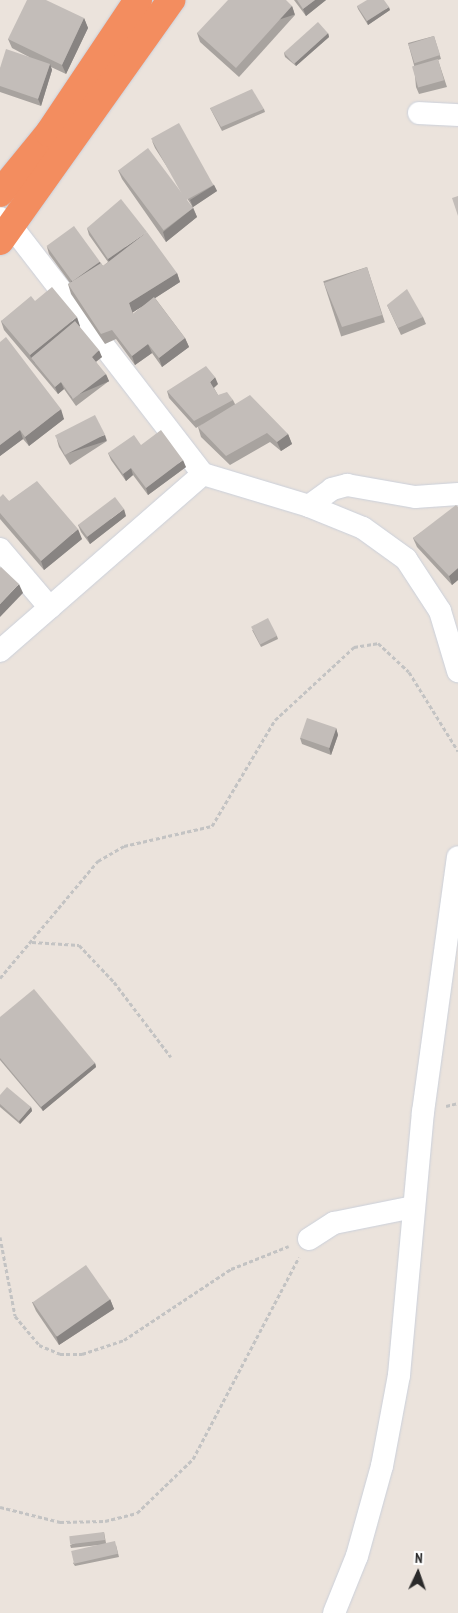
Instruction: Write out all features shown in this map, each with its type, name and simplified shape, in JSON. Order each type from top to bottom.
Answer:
[{"type":"highway","points":[[0,194],[48,132],[138,0]]},
{"type":"highway","points":[[4,228],[171,0]]},
{"type":"street","points":[[419,113],[458,115]]},
{"type":"street","points":[[4,228],[203,474],[309,506],[363,528],[406,559],[440,611],[458,671]]},
{"type":"street","points":[[0,651],[203,474]]},
{"type":"street","points":[[309,506],[332,489],[347,485],[415,497],[458,494]]},
{"type":"street","points":[[0,549],[50,608]]},
{"type":"street","points":[[334,1613],[356,1556],[382,1466],[399,1375],[413,1206],[458,856]]},
{"type":"street","points":[[308,1239],[334,1223],[413,1206]]},
{"type":"path","points":[[0,978],[98,861],[124,846],[212,826],[275,720],[354,647],[378,643],[409,672],[458,751]]},
{"type":"path","points":[[32,942],[79,945],[114,982],[171,1057]]},
{"type":"path","points":[[0,1238],[15,1316],[39,1345],[60,1354],[82,1354],[124,1340],[231,1269],[308,1239]]},
{"type":"path","points":[[0,1507],[60,1522],[105,1521],[137,1513],[193,1459],[308,1239]]},
{"type":"building","points":[[27,0],[46,0],[84,18],[62,65],[8,39]]},
{"type":"building","points":[[228,0],[286,0],[292,6],[236,68],[197,33]]},
{"type":"building","points":[[297,0],[315,0],[303,9]]},
{"type":"building","points":[[367,0],[384,0],[389,7],[367,21],[357,6]]},
{"type":"building","points":[[318,22],[328,33],[294,64],[284,53]]},
{"type":"building","points":[[434,36],[440,55],[415,63],[408,44]]},
{"type":"building","points":[[6,49],[50,64],[38,99],[0,86],[0,68]]},
{"type":"building","points":[[438,59],[444,80],[418,88],[412,66]]},
{"type":"building","points":[[252,89],[264,109],[221,127],[210,108]]},
{"type":"building","points":[[179,123],[213,185],[185,201],[151,139]]},
{"type":"building","points":[[148,148],[193,208],[164,230],[118,170]]},
{"type":"building","points":[[458,196],[458,216],[452,198]]},
{"type":"building","points":[[121,199],[147,232],[108,259],[87,228]]},
{"type":"building","points":[[74,226],[100,262],[72,282],[46,246]]},
{"type":"building","points":[[147,232],[177,273],[129,303],[133,314],[154,297],[185,338],[159,358],[148,344],[132,356],[112,330],[101,334],[68,284],[101,263],[103,266]]},
{"type":"building","points":[[367,267],[382,315],[342,327],[324,283]]},
{"type":"building","points":[[52,287],[77,317],[30,355],[1,321],[31,296],[35,301]]},
{"type":"building","points":[[407,289],[423,317],[398,328],[387,305]]},
{"type":"building","points":[[75,321],[99,350],[92,357],[106,374],[73,399],[61,382],[55,387],[31,358]]},
{"type":"building","points":[[6,337],[61,409],[25,437],[20,430],[0,445],[0,342]]},
{"type":"building","points":[[206,366],[215,377],[210,382],[218,395],[227,392],[233,400],[194,421],[167,391]]},
{"type":"building","points":[[250,395],[288,434],[277,442],[267,433],[226,456],[198,427]]},
{"type":"building","points":[[95,415],[105,435],[65,455],[55,435]]},
{"type":"building","points":[[161,430],[183,460],[146,488],[131,468],[123,474],[108,453],[134,435],[141,445]]},
{"type":"building","points":[[37,481],[78,529],[41,561],[0,513],[0,497],[3,494],[9,501]]},
{"type":"building","points":[[115,497],[124,509],[87,537],[78,525]]},
{"type":"building","points":[[456,505],[458,507],[458,568],[449,576],[413,538]]},
{"type":"building","points":[[0,568],[19,584],[0,604]]},
{"type":"building","points":[[268,618],[277,636],[260,644],[251,627]]},
{"type":"building","points":[[307,718],[336,728],[329,748],[300,738]]},
{"type":"building","points":[[34,989],[95,1063],[41,1107],[0,1058],[0,1017]]},
{"type":"building","points":[[7,1087],[31,1107],[19,1121],[0,1104],[0,1095]]},
{"type":"building","points":[[86,1265],[110,1299],[57,1337],[33,1302]]},
{"type":"building","points":[[104,1532],[105,1540],[70,1544],[69,1536]]},
{"type":"building","points":[[115,1541],[118,1554],[74,1564],[71,1551]]}]
